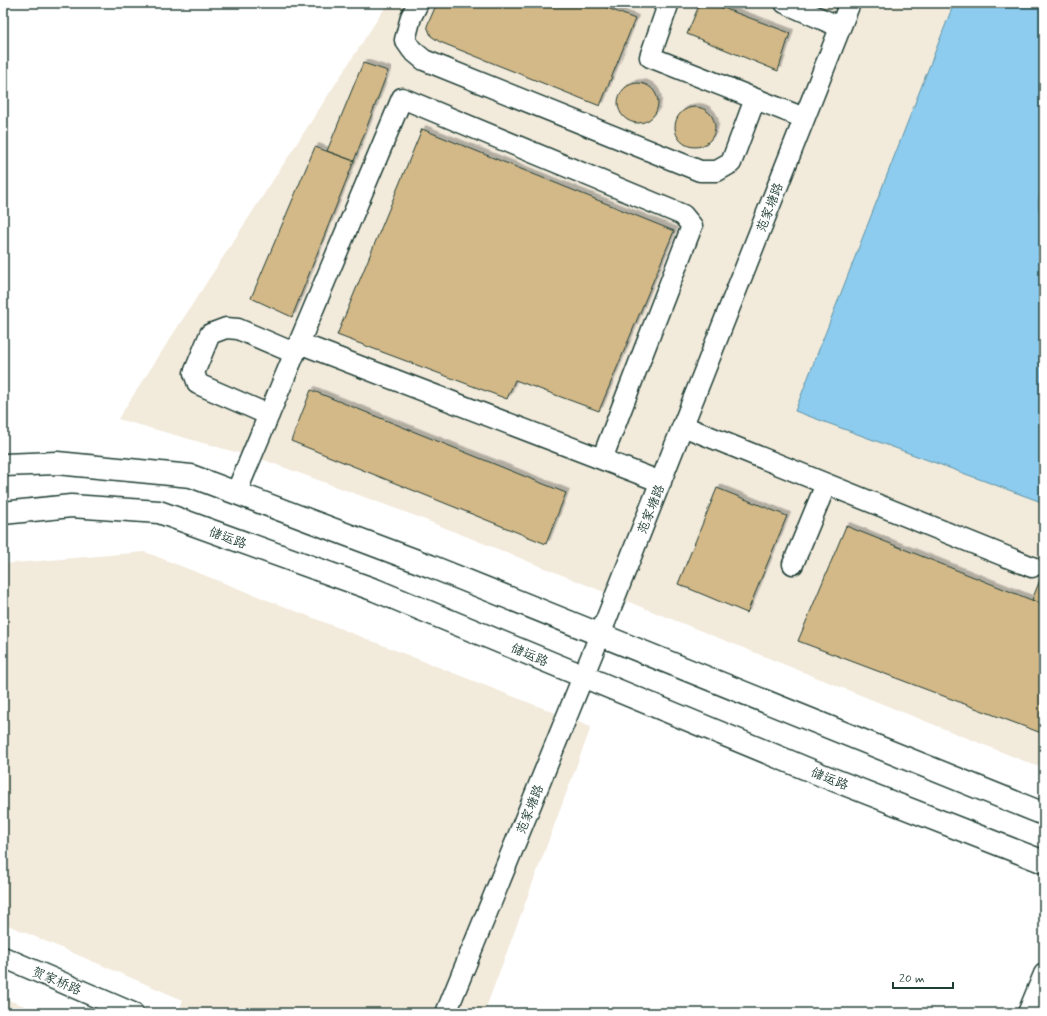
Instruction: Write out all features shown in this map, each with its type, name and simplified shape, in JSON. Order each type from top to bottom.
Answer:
[{"type":"main road","points":[[3,465],[57,463],[191,476],[430,566],[1044,814]]},
{"type":"main road","name":"储运路","points":[[3,513],[71,506],[159,512],[375,590],[824,776],[1044,862]]},
{"type":"street","points":[[418,3],[411,17],[405,40],[412,50],[424,60],[700,171],[717,171],[731,163],[755,99]]},
{"type":"street","points":[[662,3],[668,5],[650,57],[804,118]]},
{"type":"street","points":[[785,3],[840,27]]},
{"type":"street","name":"范家塘路","points":[[446,1013],[584,676],[850,3]]},
{"type":"street","points":[[236,493],[402,98],[683,215],[692,226],[602,459]]},
{"type":"street","points":[[269,415],[198,384],[194,373],[210,334],[226,328],[238,329],[297,348],[602,459],[661,482]]},
{"type":"street","points":[[683,426],[1032,567]]},
{"type":"street","points":[[793,564],[826,484]]},
{"type":"street","name":"贺家桥路","points":[[3,957],[133,1013]]},
{"type":"street","points":[[1028,1013],[1044,974]]},
{"type":"shaded area","points":[[388,3],[1044,3],[1044,769],[413,515],[264,460],[118,419]]},
{"type":"shaded area","points":[[145,552],[591,727],[484,1013],[179,1013],[183,1000],[3,923],[3,564]]},
{"type":"shaded area","points":[[3,998],[44,1013],[3,1013]]},
{"type":"water","points":[[954,3],[1044,3],[1044,182],[1040,192],[1038,207],[1044,221],[1044,503],[795,411]]},
{"type":"building","points":[[437,3],[595,3],[635,19],[600,106],[440,42],[431,36],[427,26]]},
{"type":"building","points":[[700,3],[710,3],[790,33],[778,71],[687,34]]},
{"type":"building","points":[[363,63],[388,71],[354,161],[327,151]]},
{"type":"building","points":[[634,83],[642,83],[649,86],[655,92],[658,103],[655,114],[649,120],[642,123],[634,123],[627,120],[621,114],[618,107],[618,99],[621,92],[627,86]]},
{"type":"building","points":[[691,107],[699,107],[706,110],[712,116],[715,127],[712,138],[706,144],[699,147],[691,147],[684,144],[678,138],[675,131],[675,123],[678,116],[684,110]]},
{"type":"building","points":[[422,129],[674,231],[599,411],[515,380],[507,399],[337,335]]},
{"type":"building","points":[[315,147],[354,161],[292,317],[251,298]]},
{"type":"building","points":[[311,390],[566,493],[546,544],[291,441]]},
{"type":"building","points":[[717,488],[787,516],[747,613],[678,584]]},
{"type":"building","points":[[846,526],[1044,605],[1044,734],[798,641]]},
{"type":"building","points":[[1044,570],[1044,605],[1032,600]]}]
